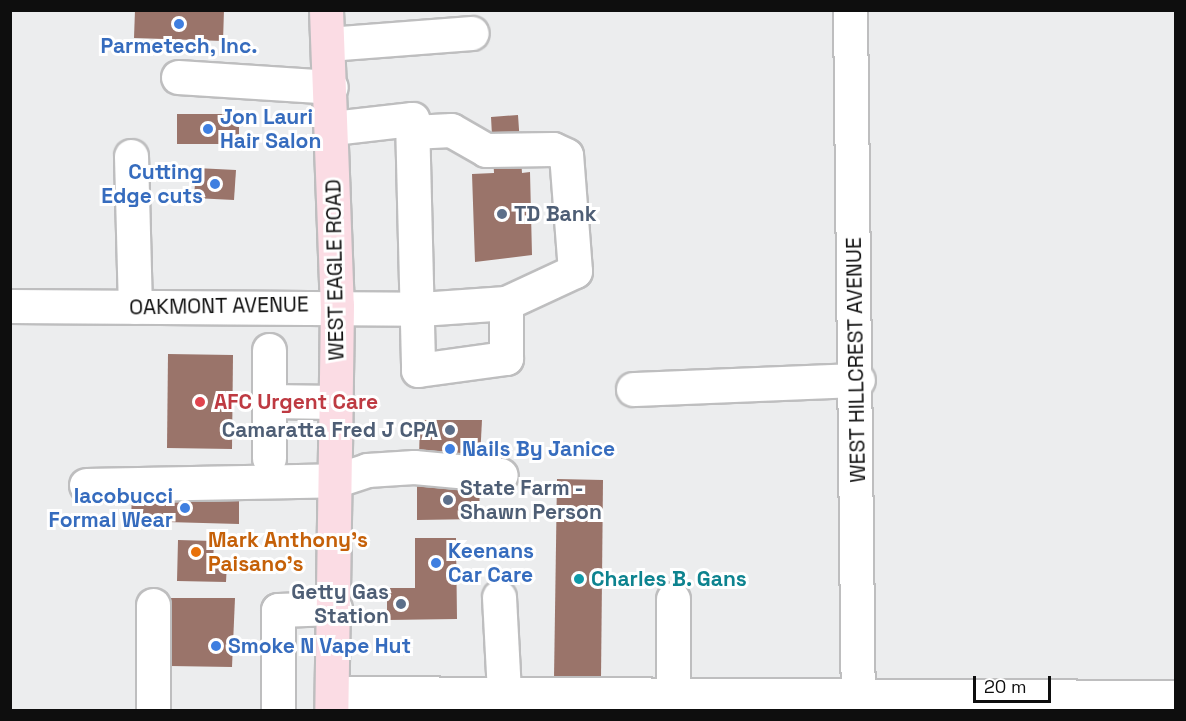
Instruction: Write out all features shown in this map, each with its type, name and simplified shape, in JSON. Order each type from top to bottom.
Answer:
[{"type":"main road","name":"WEST EAGLE ROAD","points":[[326,10],[333,128],[337,305],[337,480],[331,702]]},
{"type":"street","name":"WEST HILLCREST AVENUE","points":[[850,10],[858,380],[858,703]]},
{"type":"street","points":[[328,44],[472,33]]},
{"type":"street","points":[[178,77],[331,87]]},
{"type":"street","points":[[333,128],[412,120],[420,309],[418,370],[506,358],[506,303]]},
{"type":"street","name":"OAKMONT AVENUE","points":[[10,306],[337,305],[420,309],[506,303],[575,271],[566,155],[553,149],[486,150],[451,130],[412,132]]},
{"type":"street","points":[[131,156],[135,307]]},
{"type":"street","points":[[269,350],[269,458]]},
{"type":"street","points":[[633,389],[858,380]]},
{"type":"street","points":[[269,401],[337,402]]},
{"type":"street","points":[[86,485],[337,480],[367,470],[414,467],[501,475]]},
{"type":"street","points":[[499,597],[504,694]]},
{"type":"street","points":[[673,695],[674,599]]},
{"type":"street","points":[[153,604],[153,711]]},
{"type":"street","points":[[278,711],[278,610],[334,608]]},
{"type":"street","points":[[331,702],[504,694],[546,702],[597,702],[673,695],[858,703],[1176,697]]},
{"type":"building","name":"Parmetech, Inc.","points":[[135,10],[224,10],[223,41],[134,38]]},
{"type":"building","name":"Jon Lauri Hair Salon","points":[[177,114],[239,114],[239,144],[177,144]]},
{"type":"building","name":"TD Bank","points":[[518,115],[522,173],[530,172],[532,255],[475,262],[472,174],[494,173],[491,117]]},
{"type":"building","name":"Cutting Edge cuts","points":[[196,168],[236,170],[234,200],[194,198]]},
{"type":"building","name":"AFC Urgent Care","points":[[168,354],[233,355],[232,449],[167,448]]},
{"type":"building","points":[[420,420],[482,420],[480,458],[419,458]]},
{"type":"building","name":"State Farm - Shawn Person","points":[[479,479],[480,519],[417,520],[417,480]]},
{"type":"building","name":"Charles B. Gans","points":[[557,479],[603,480],[601,678],[554,678]]},
{"type":"building","name":"Iacobucci Formal Wear","points":[[132,493],[239,495],[239,524],[131,521]]},
{"type":"building","name":"Keenans Car Care","points":[[415,538],[456,538],[457,619],[387,620],[387,588],[415,588]]},
{"type":"building","name":"Mark Anthony's Paisano's","points":[[178,540],[214,541],[213,563],[227,563],[226,582],[177,581]]},
{"type":"building","points":[[170,598],[235,598],[232,667],[170,666]]},
{"type":"place","name":"Parmetech, Inc.","points":[[179,24]]},
{"type":"place","name":"Jon Lauri Hair Salon","points":[[208,129]]},
{"type":"place","name":"Cutting Edge cuts","points":[[215,184]]},
{"type":"place","name":"TD Bank","points":[[502,214]]},
{"type":"place","name":"AFC Urgent Care","points":[[200,402]]},
{"type":"place","name":"Camaratta Fred J CPA","points":[[450,430]]},
{"type":"place","name":"Nails By Janice","points":[[450,449]]},
{"type":"place","name":"State Farm - Shawn Person","points":[[448,500]]},
{"type":"place","name":"Iacobucci Formal Wear","points":[[185,508]]},
{"type":"place","name":"Mark Anthony's Paisano's","points":[[196,552]]},
{"type":"place","name":"Keenans Car Care","points":[[436,563]]},
{"type":"place","name":"Charles B. Gans","points":[[579,579]]},
{"type":"place","name":"Getty Gas Station","points":[[401,604]]},
{"type":"place","name":"Smoke N Vape Hut","points":[[216,646]]}]
